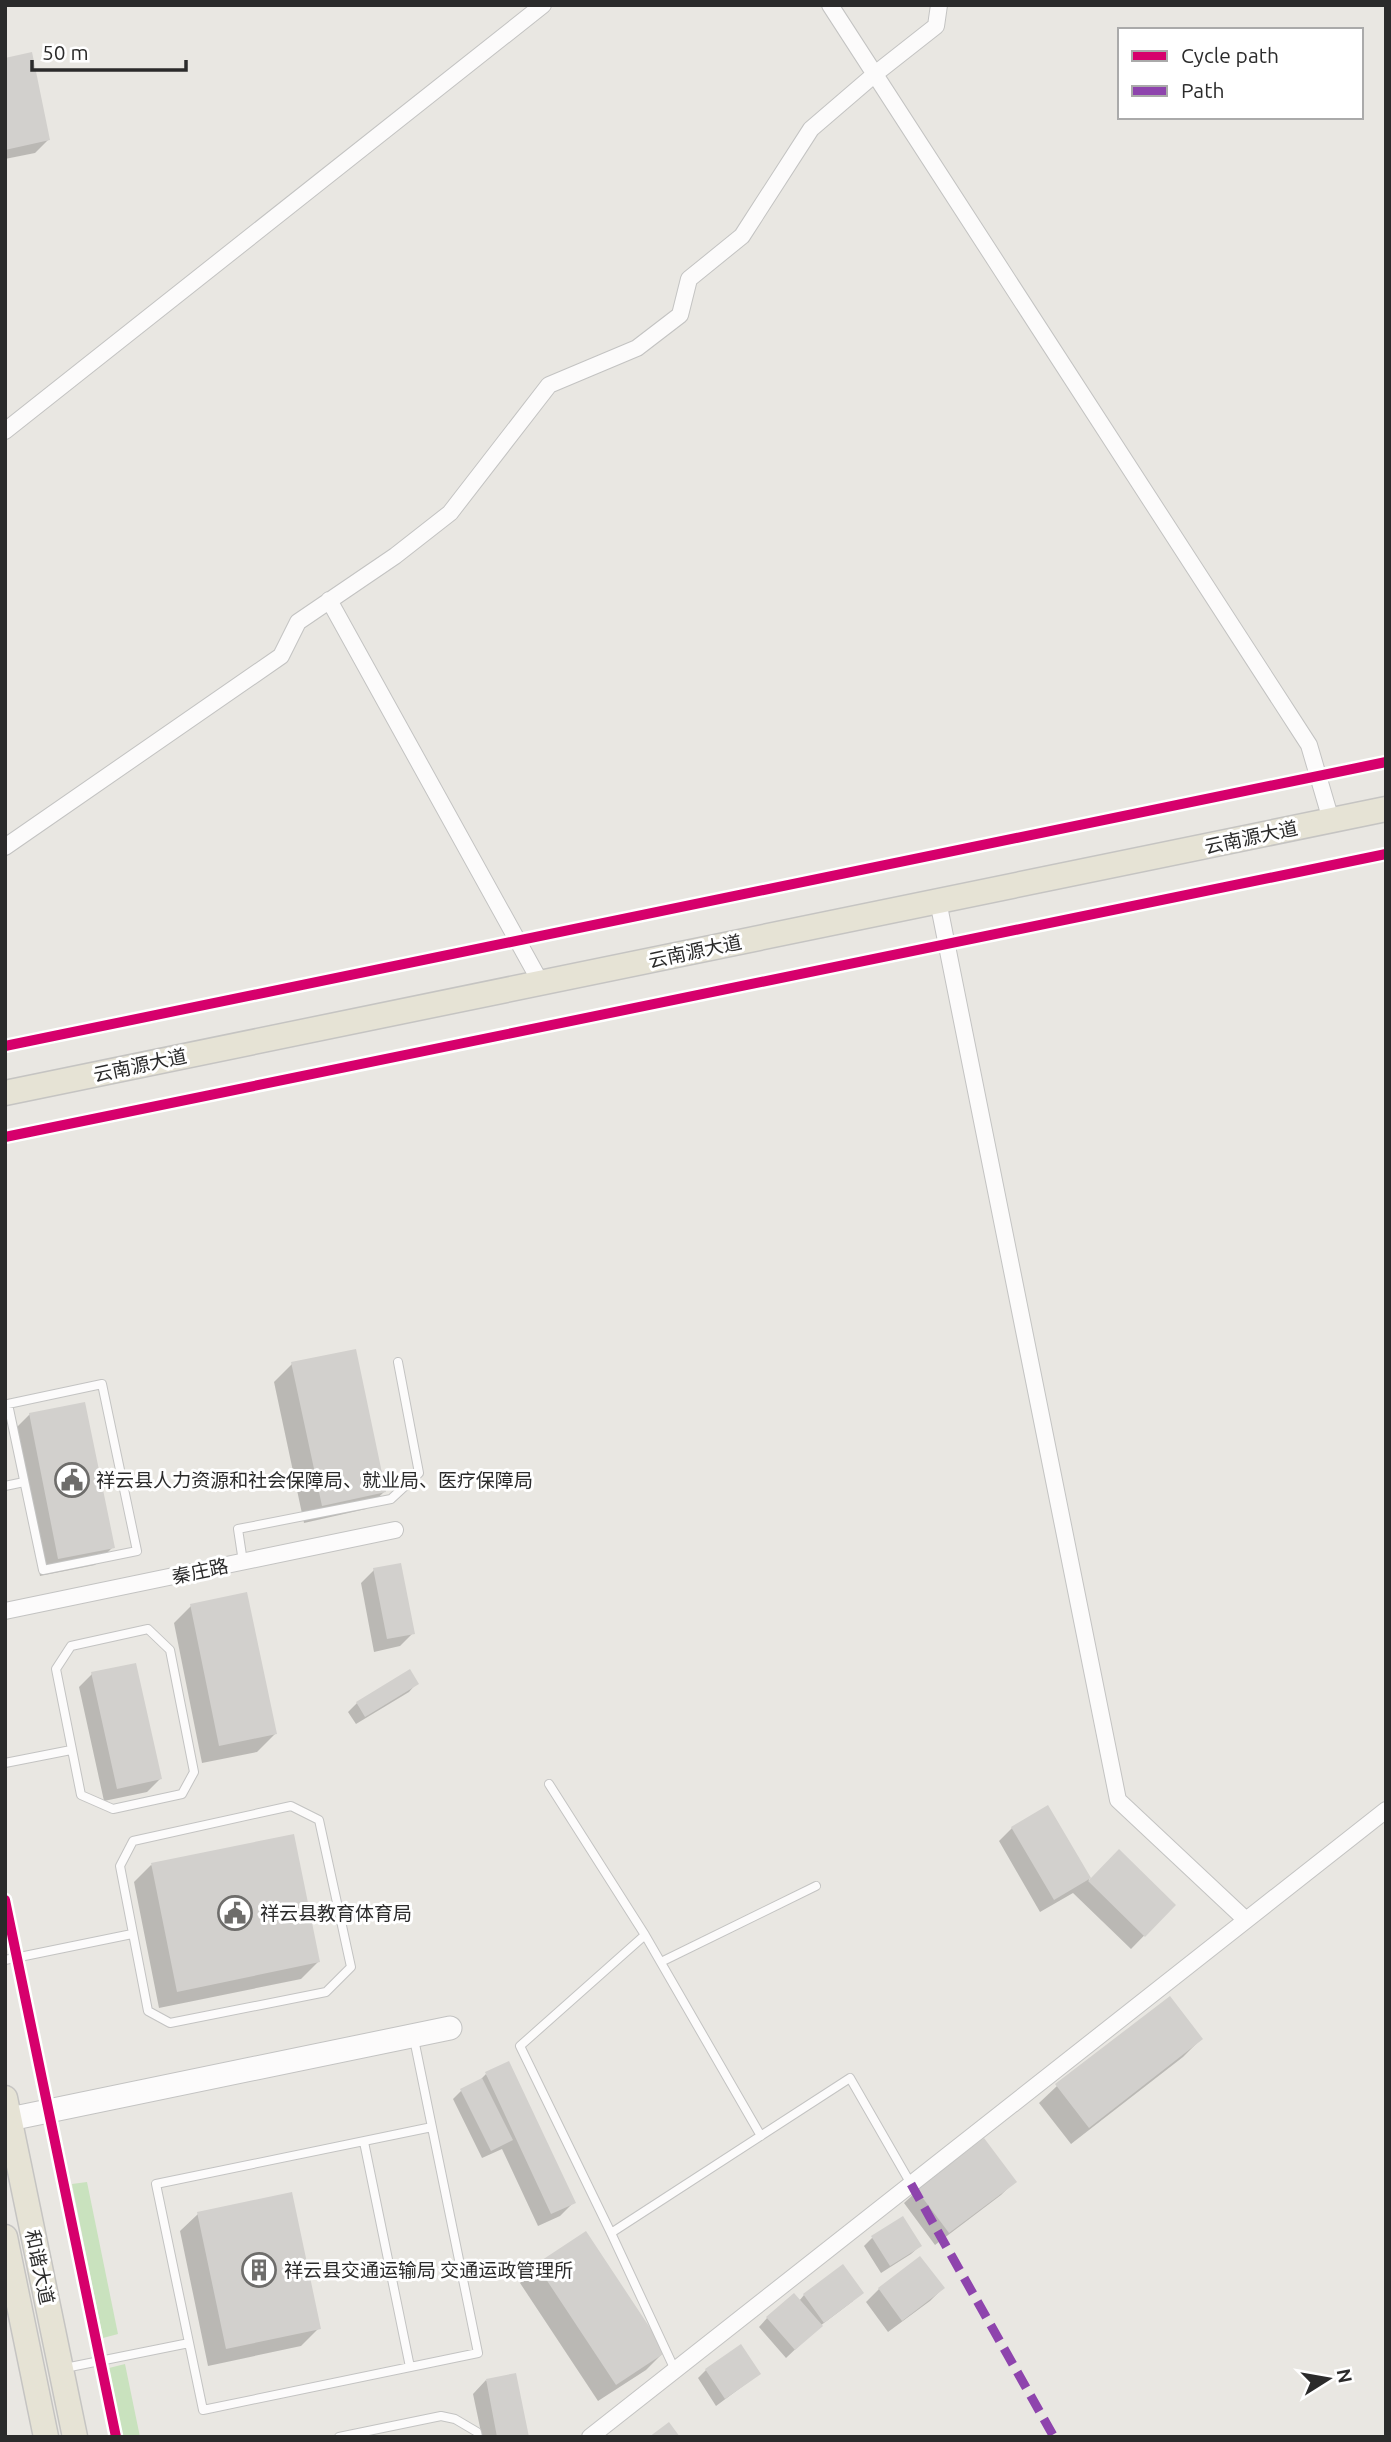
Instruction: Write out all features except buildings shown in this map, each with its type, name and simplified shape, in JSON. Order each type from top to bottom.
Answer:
[{"type":"main road","name":"云南源大道","points":[[5,1093],[1386,809]]},
{"type":"main road","name":"和谐大道","points":[[7,2112],[75,2437]]},
{"type":"main road","name":"和谐大道","points":[[5,2237],[46,2437]]},
{"type":"street","points":[[5,431],[543,5]]},
{"type":"street","points":[[830,5],[1310,745],[1331,820]]},
{"type":"street","points":[[5,847],[281,656],[298,622],[395,556],[450,513],[549,385],[637,348],[680,315],[689,279],[743,236],[811,129],[936,26],[939,5]]},
{"type":"street","points":[[329,600],[541,983]]},
{"type":"street","points":[[938,901],[1118,1800],[1247,1920]]},
{"type":"street","name":"秦庄路","points":[[5,1611],[395,1531]]},
{"type":"street","points":[[590,2437],[1386,1810]]},
{"type":"street","points":[[7,2112],[450,2028]]},
{"type":"lane","points":[[243,1562],[238,1529],[391,1499],[419,1473],[398,1362]]},
{"type":"lane","points":[[103,1384],[136,1551],[43,1570],[24,1482],[8,1404],[103,1384]]},
{"type":"lane","points":[[5,1486],[24,1482]]},
{"type":"lane","points":[[148,1629],[170,1650],[173,1663],[194,1772],[182,1794],[113,1809],[81,1795],[71,1750],[57,1669],[71,1646],[148,1629]]},
{"type":"lane","points":[[5,1763],[71,1750]]},
{"type":"lane","points":[[549,1784],[645,1935],[761,2136]]},
{"type":"lane","points":[[291,1806],[319,1819],[351,1968],[326,1992],[170,2023],[148,2011],[132,1934],[120,1866],[132,1841],[291,1806]]},
{"type":"lane","points":[[661,1962],[816,1886]]},
{"type":"lane","points":[[5,1960],[132,1934]]},
{"type":"lane","points":[[645,1935],[520,2046],[675,2370]]},
{"type":"lane","points":[[413,2036],[432,2127],[478,2353],[203,2410],[156,2184],[432,2127]]},
{"type":"lane","points":[[611,2233],[850,2078],[911,2184]]},
{"type":"lane","points":[[364,2142],[410,2367]]},
{"type":"lane","points":[[61,2369],[189,2343]]},
{"type":"lane","points":[[339,2437],[441,2416],[455,2419],[477,2432],[478,2437]]},
{"type":"green space","points":[[87,2182],[118,2334],[103,2338],[72,2184]]},
{"type":"green space","points":[[125,2364],[140,2437],[123,2437],[109,2368]]},
{"type":"marked path","points":[[911,2184],[1054,2437]]},
{"type":"cycle path","points":[[5,1046],[1386,762]]},
{"type":"cycle path","points":[[5,1137],[1386,854]]},
{"type":"cycle path","points":[[5,1900],[116,2437]]},
{"type":"place","name":"祥云县人力资源和社会保障局、就业局、医疗保障局","points":[[72,1480]]},
{"type":"place","name":"祥云县教育体育局","points":[[235,1913]]},
{"type":"place","name":"祥云县交通运输局 交通运政管理所","points":[[259,2270]]}]
